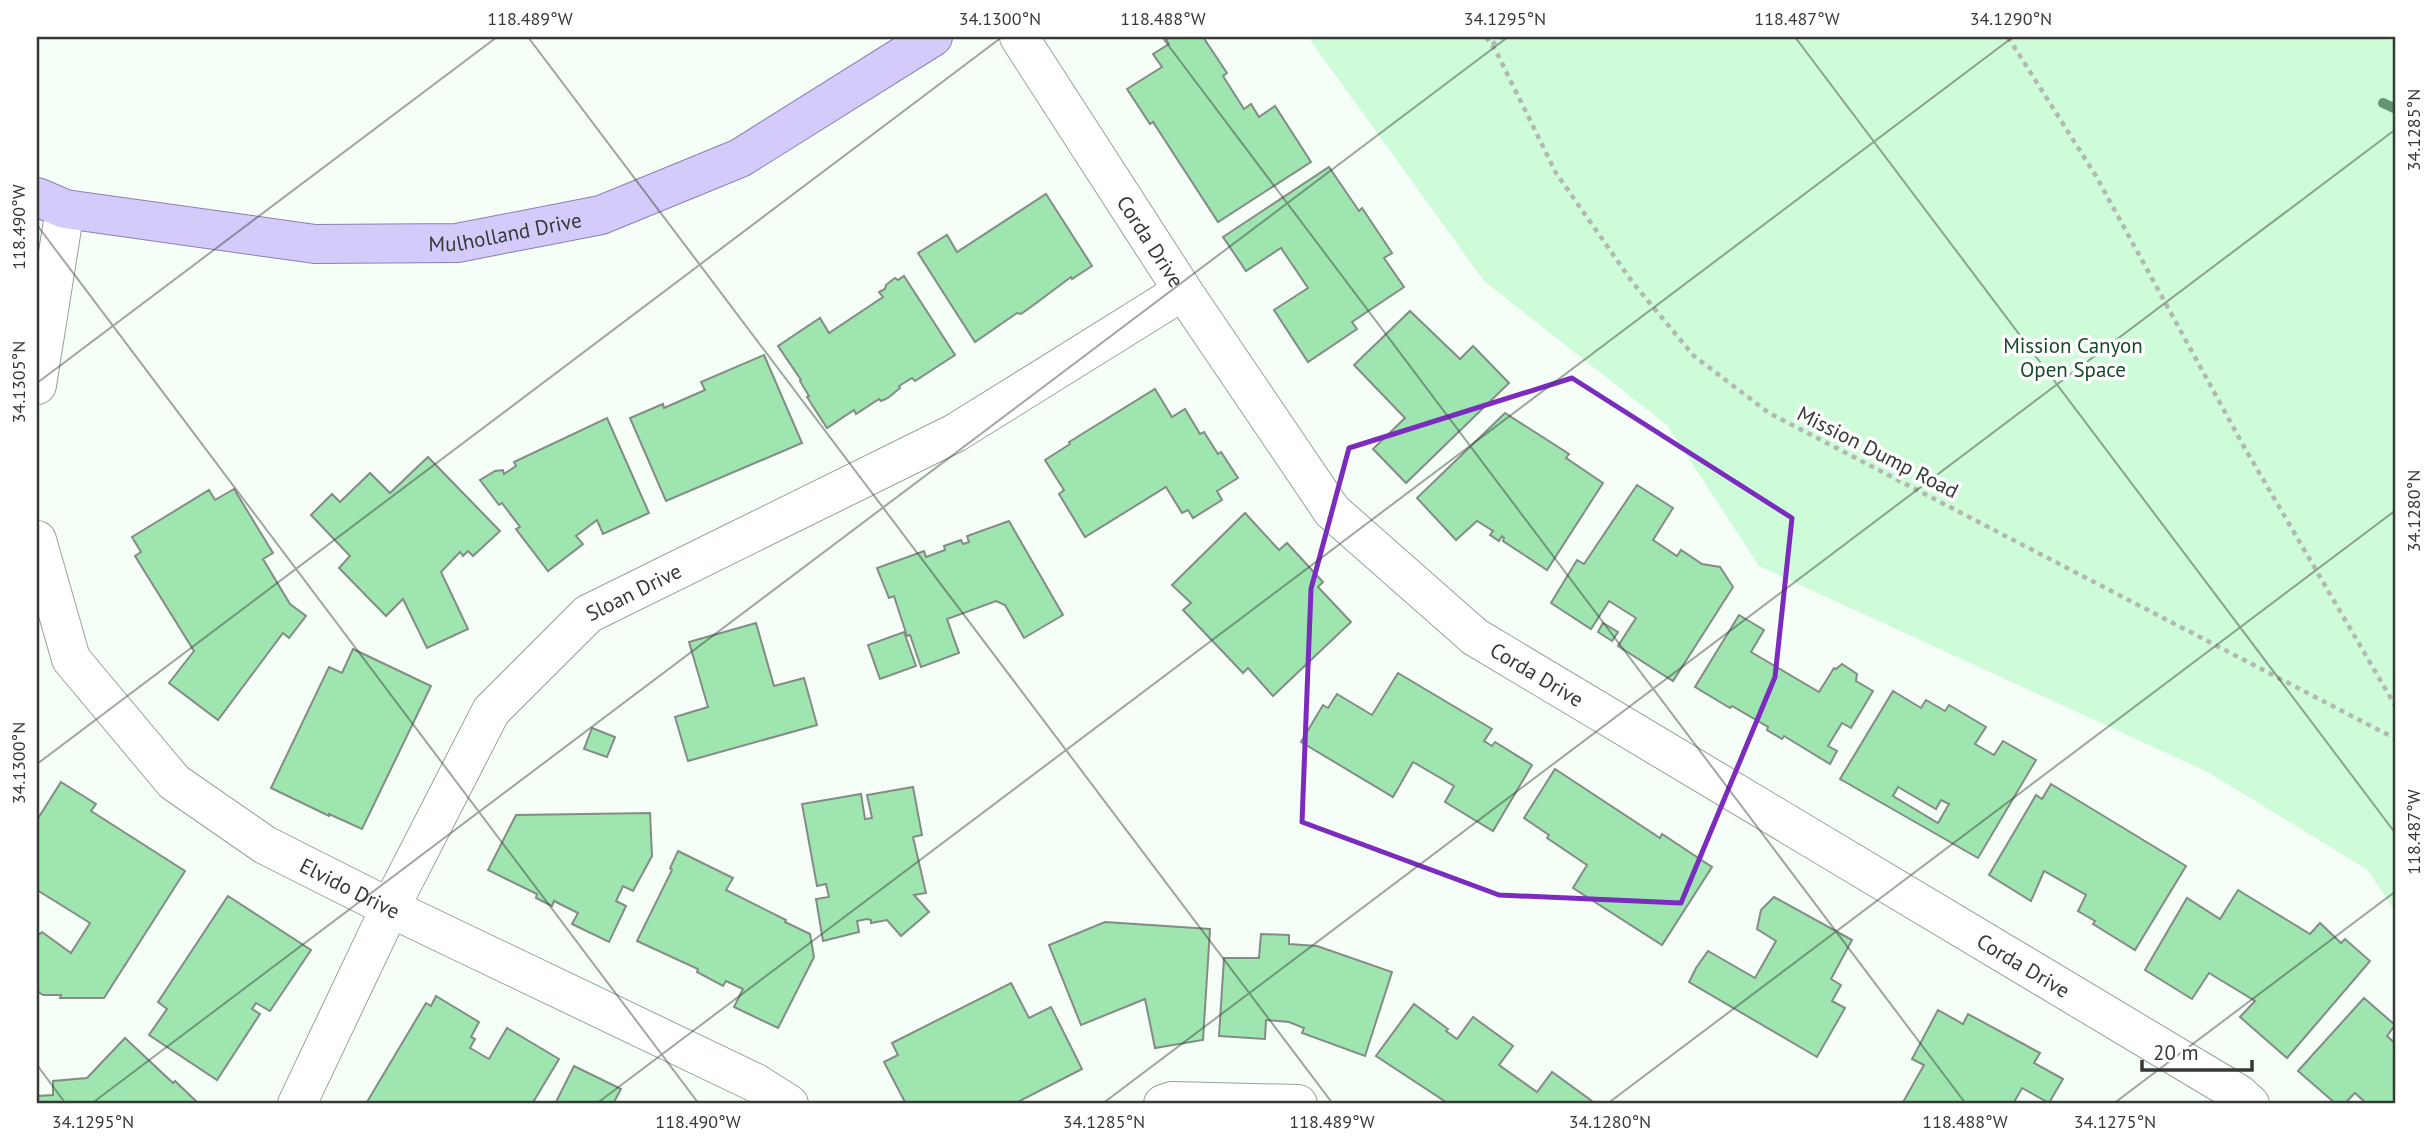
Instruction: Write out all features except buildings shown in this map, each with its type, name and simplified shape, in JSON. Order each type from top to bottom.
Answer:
[{"type":"main road","name":"Mulholland Drive","points":[[51,203],[316,244],[457,243],[601,215],[740,158],[933,37]]},
{"type":"street","name":"Corda Drive","points":[[1018,37],[1183,291],[1332,511],[1475,637],[2239,1094],[2250,1104]]},
{"type":"street","points":[[37,385],[51,203]]},
{"type":"street","name":"Sloan Drive","points":[[297,1104],[390,908],[491,711],[587,614],[955,433],[1183,291]]},
{"type":"street","name":"Elvido Drive","points":[[37,540],[71,659],[174,782],[265,845],[390,908],[756,1083],[789,1104]]},
{"type":"street","points":[[1163,1104],[1172,1101],[1298,1104]]},
{"type":"path","name":"Mission Dump Road","points":[[1486,37],[1556,173],[1633,283],[1694,356],[1705,365],[1769,413],[2396,739]]},
{"type":"path","points":[[1492,45],[1502,37]]},
{"type":"path","points":[[2008,37],[2108,196],[2243,444],[2396,706]]},
{"type":"highlighted area","points":[[1572,378],[1792,518],[1775,677],[1681,903],[1499,895],[1302,822],[1311,589],[1349,448]]},
{"type":"green space","name":"Mission Canyon Open Space","points":[[1308,37],[2374,37],[2396,41],[2396,913],[2368,870],[2208,772],[1759,566],[1667,425],[1484,281]]},
{"type":"waterway","points":[[2383,103],[2396,109]]}]
